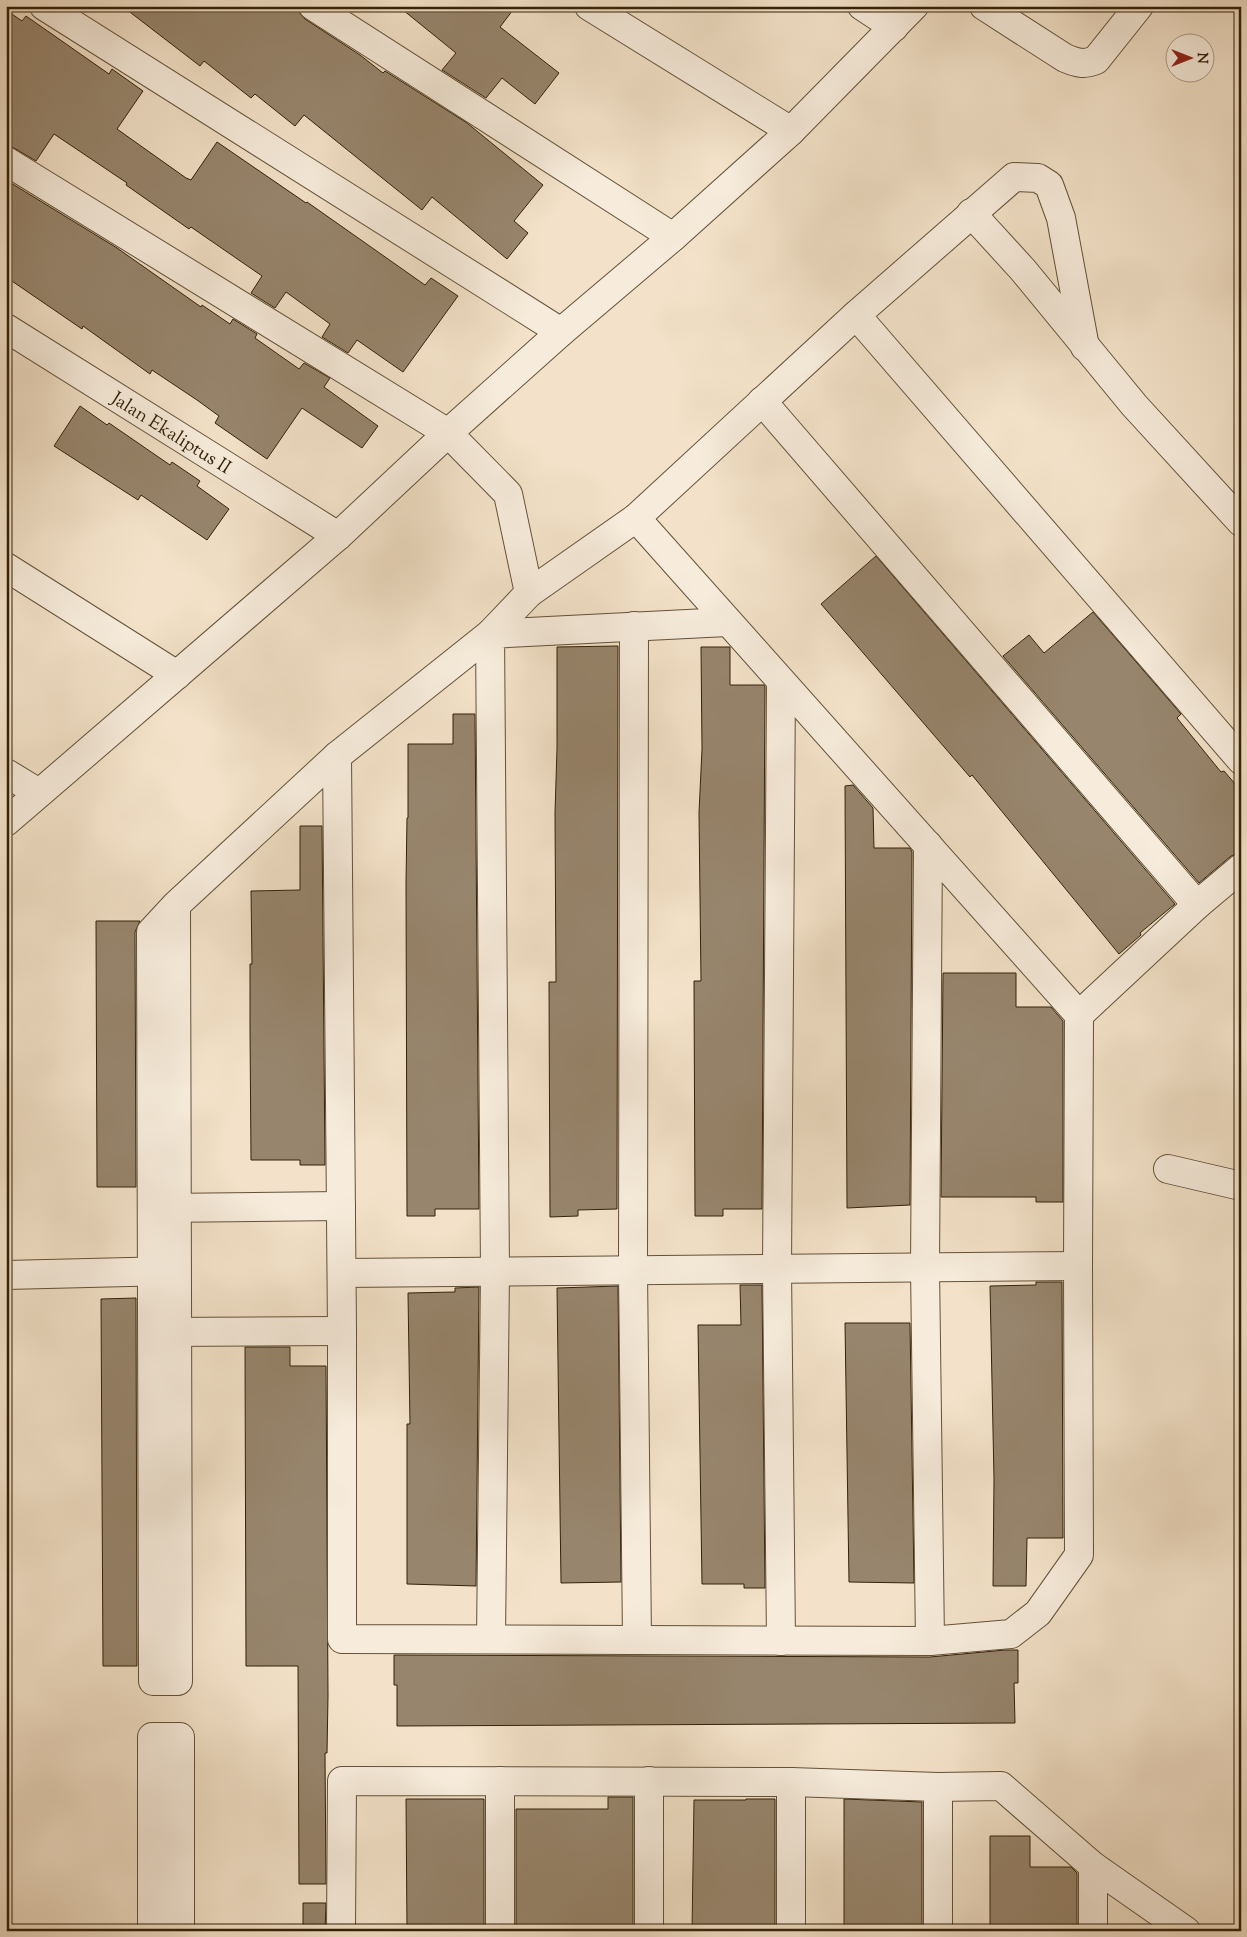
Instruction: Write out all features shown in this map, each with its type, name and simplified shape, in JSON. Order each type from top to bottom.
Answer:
[{"type":"street","points":[[44,6],[561,332]]},
{"type":"street","points":[[313,6],[673,237]]},
{"type":"street","points":[[589,6],[791,131]]},
{"type":"street","points":[[862,6],[894,27]]},
{"type":"street","points":[[6,822],[338,536],[448,433],[561,332],[673,237],[791,131],[914,6]]},
{"type":"street","points":[[984,6],[1065,58],[1087,64],[1096,60],[1144,7]]},
{"type":"street","points":[[6,161],[448,433],[508,494],[529,593]]},
{"type":"street","points":[[165,1332],[178,1681],[153,1681],[165,1332],[165,1208],[151,932],[176,905],[337,756],[490,634],[529,593],[636,518],[856,315],[1014,177],[1038,178],[1049,185],[1061,218],[1085,347]]},
{"type":"street","points":[[971,213],[1023,270],[1134,405],[1241,522]]},
{"type":"street","points":[[856,315],[1241,760]]},
{"type":"street","name":"Jalan Ekaliptus II","points":[[6,328],[338,536]]},
{"type":"street","points":[[762,401],[1197,904]]},
{"type":"street","points":[[337,756],[342,1273],[342,1640],[930,1641],[1011,1634],[1038,1612],[1079,1555],[1079,1015],[636,518]]},
{"type":"street","points":[[6,567],[177,675]]},
{"type":"street","points":[[490,634],[727,622]]},
{"type":"street","points":[[634,626],[633,1270],[637,1640]]},
{"type":"street","points":[[490,634],[494,1272],[491,1640]]},
{"type":"street","points":[[781,682],[777,1269],[781,1641]]},
{"type":"street","points":[[6,773],[39,793]]},
{"type":"street","points":[[928,845],[925,1268],[930,1641]]},
{"type":"street","points":[[1079,1015],[1197,904],[1241,868]]},
{"type":"street","points":[[1168,1169],[1241,1186]]},
{"type":"street","points":[[165,1208],[341,1206]]},
{"type":"street","points":[[342,1273],[1078,1266]]},
{"type":"street","points":[[6,1275],[165,1271]]},
{"type":"street","points":[[165,1332],[342,1331]]},
{"type":"street","points":[[152,1931],[152,1737],[180,1737],[180,1931]]},
{"type":"street","points":[[341,1931],[342,1781],[791,1782],[938,1787],[1001,1786],[1093,1866],[1186,1931]]},
{"type":"street","points":[[500,1781],[500,1931]]},
{"type":"street","points":[[649,1781],[649,1931]]},
{"type":"street","points":[[791,1782],[791,1931]]},
{"type":"street","points":[[938,1787],[938,1931]]},
{"type":"street","points":[[1093,1866],[1093,1931]]},
{"type":"building","points":[[122,6],[294,6],[305,19],[360,55],[383,73],[385,71],[467,123],[543,185],[514,221],[528,233],[507,259],[432,197],[422,210],[304,115],[295,126],[255,94],[251,98],[204,61],[200,66]]},
{"type":"building","points":[[398,6],[516,6],[500,27],[559,73],[535,104],[502,78],[486,98],[442,70],[456,53]]},
{"type":"building","points":[[6,10],[22,21],[26,16],[109,74],[112,69],[143,91],[117,129],[186,178],[191,180],[217,142],[307,202],[425,285],[431,278],[458,296],[403,372],[357,340],[348,353],[322,337],[330,324],[286,292],[275,308],[251,293],[262,276],[191,227],[189,229],[126,185],[127,183],[54,134],[36,161],[6,145]]},
{"type":"building","points":[[6,180],[117,248],[201,307],[202,305],[230,324],[233,319],[257,334],[255,338],[299,369],[304,363],[330,378],[324,387],[378,426],[362,448],[302,408],[267,459],[215,423],[219,416],[197,400],[152,370],[150,374],[83,326],[82,329],[6,277]]},
{"type":"building","points":[[80,406],[107,425],[109,423],[170,465],[172,462],[200,481],[197,486],[229,509],[207,540],[141,495],[138,500],[54,446]]},
{"type":"building","points":[[876,556],[1175,904],[1140,933],[1141,935],[1119,954],[972,775],[970,777],[821,604]]},
{"type":"building","points":[[1093,612],[1181,714],[1177,718],[1221,772],[1224,771],[1241,791],[1241,853],[1231,856],[1199,883],[1003,656],[1029,635],[1044,653]]},
{"type":"building","points":[[618,646],[617,1209],[578,1210],[578,1216],[550,1217],[549,982],[556,982],[555,813],[557,647]]},
{"type":"building","points":[[701,647],[730,647],[730,685],[764,685],[765,687],[762,1209],[723,1209],[723,1216],[695,1216],[694,981],[701,981],[699,813],[702,749]]},
{"type":"building","points":[[453,714],[475,714],[479,1209],[435,1209],[435,1216],[407,1216],[406,882],[408,744],[453,744]]},
{"type":"building","points":[[853,785],[873,808],[874,848],[910,848],[912,852],[910,1205],[847,1208],[845,786]]},
{"type":"building","points":[[300,826],[322,826],[325,1165],[300,1165],[300,1160],[251,1160],[251,891],[300,890]]},
{"type":"building","points":[[96,921],[140,921],[135,932],[136,1187],[97,1187]]},
{"type":"building","points":[[943,973],[1016,973],[1016,1007],[1051,1007],[1063,1021],[1063,1202],[1036,1202],[1036,1197],[941,1197]]},
{"type":"building","points":[[1036,1282],[1062,1282],[1063,1538],[1027,1538],[1026,1586],[993,1586],[994,1479],[990,1286],[1036,1285]]},
{"type":"building","points":[[740,1285],[762,1285],[765,1588],[744,1588],[744,1584],[702,1584],[698,1325],[741,1325]]},
{"type":"building","points":[[618,1286],[621,1582],[561,1583],[557,1288]]},
{"type":"building","points":[[479,1287],[476,1586],[407,1584],[407,1424],[410,1424],[408,1293],[455,1292],[455,1288]]},
{"type":"building","points":[[136,1298],[137,1666],[103,1666],[101,1299]]},
{"type":"building","points":[[845,1323],[910,1323],[914,1583],[849,1582]]},
{"type":"building","points":[[245,1347],[290,1347],[290,1366],[326,1366],[328,1696],[327,1753],[325,1753],[326,1884],[299,1884],[298,1666],[246,1666]]},
{"type":"building","points":[[1018,1650],[1018,1683],[1014,1683],[1015,1723],[397,1726],[397,1685],[394,1685],[394,1655],[930,1657]]},
{"type":"building","points":[[608,1797],[633,1797],[633,1931],[516,1931],[516,1809],[608,1809]]},
{"type":"building","points":[[406,1799],[484,1799],[484,1931],[407,1931]]},
{"type":"building","points":[[775,1799],[775,1931],[692,1931],[694,1800]]},
{"type":"building","points":[[844,1799],[922,1802],[922,1931],[844,1931]]},
{"type":"building","points":[[990,1836],[1030,1836],[1030,1867],[1071,1867],[1077,1873],[1077,1931],[990,1931]]},
{"type":"building","points":[[303,1903],[326,1903],[325,1931],[303,1931]]}]
